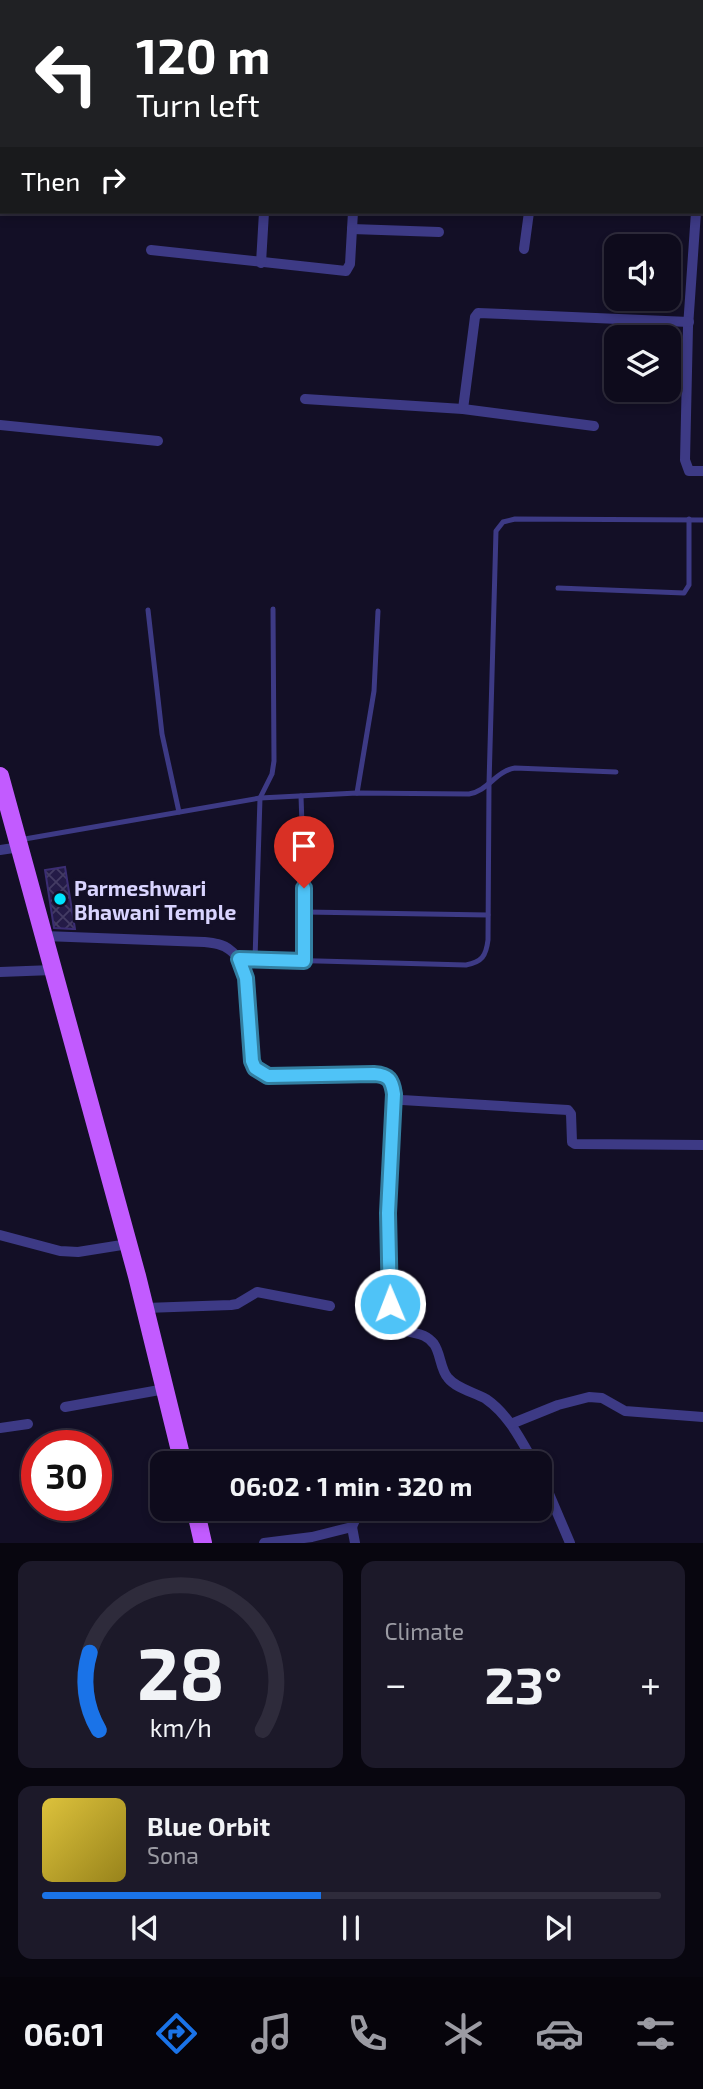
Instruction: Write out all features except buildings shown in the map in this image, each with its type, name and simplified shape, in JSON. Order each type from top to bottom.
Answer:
[{"type":"main road","points":[[0,776],[128,1244],[180,1451]]},
{"type":"main road","points":[[198,1521],[204,1543]]},
{"type":"street","points":[[261,263],[264,214]]},
{"type":"street","points":[[151,250],[346,271],[351,264],[353,214]]},
{"type":"street","points":[[524,249],[529,214]]},
{"type":"street","points":[[696,214],[685,460],[689,471],[703,471]]},
{"type":"street","points":[[352,229],[439,232]]},
{"type":"street","points":[[463,409],[475,317],[478,313],[689,322]]},
{"type":"street","points":[[305,399],[463,409],[594,426]]},
{"type":"street","points":[[0,425],[158,440]]},
{"type":"street","points":[[0,850],[19,844]]},
{"type":"street","points":[[44,936],[219,944],[239,959],[246,978],[252,1061],[260,1073],[278,1077],[383,1075],[391,1080],[394,1094],[388,1213],[390,1304],[393,1316],[404,1331],[426,1338],[435,1346],[449,1379],[490,1402],[512,1424],[527,1451]]},
{"type":"street","points":[[0,972],[53,970]]},
{"type":"street","points":[[394,1094],[402,1100],[568,1110],[571,1114],[572,1142],[575,1144],[703,1145]]},
{"type":"street","points":[[0,1235],[35,1246],[78,1252],[128,1244]]},
{"type":"street","points":[[145,1308],[231,1305],[257,1292],[330,1306]]},
{"type":"street","points":[[65,1406],[165,1389]]},
{"type":"street","points":[[512,1424],[558,1405],[589,1396],[602,1398],[625,1411],[703,1417]]},
{"type":"street","points":[[0,1427],[28,1424]]},
{"type":"street","points":[[552,1501],[570,1543]]},
{"type":"street","points":[[355,1521],[352,1527],[355,1543]]},
{"type":"street","points":[[264,1543],[312,1537],[352,1527]]},
{"type":"lane","points":[[239,959],[466,965],[476,964],[483,959],[487,951],[495,541],[499,526],[515,519],[703,520]]},
{"type":"lane","points":[[558,588],[684,593],[689,585],[690,519]]},
{"type":"lane","points":[[254,959],[260,798],[272,774],[274,761],[273,609]]},
{"type":"lane","points":[[148,610],[162,734],[179,812]]},
{"type":"lane","points":[[358,793],[374,691],[378,611]]},
{"type":"lane","points":[[19,844],[260,798],[358,793],[470,794],[479,792],[505,770],[515,768],[616,772]]},
{"type":"lane","points":[[301,796],[304,961]]},
{"type":"lane","points":[[305,912],[488,915]]},
{"type":"place","name":"Parmeshwari Bhawani Temple","points":[[60,899]]},
{"type":"route","points":[[304,888],[304,961],[239,959],[246,978],[252,1061],[260,1073],[268,1076],[374,1074],[391,1080],[394,1094],[388,1213],[390,1304]]}]
